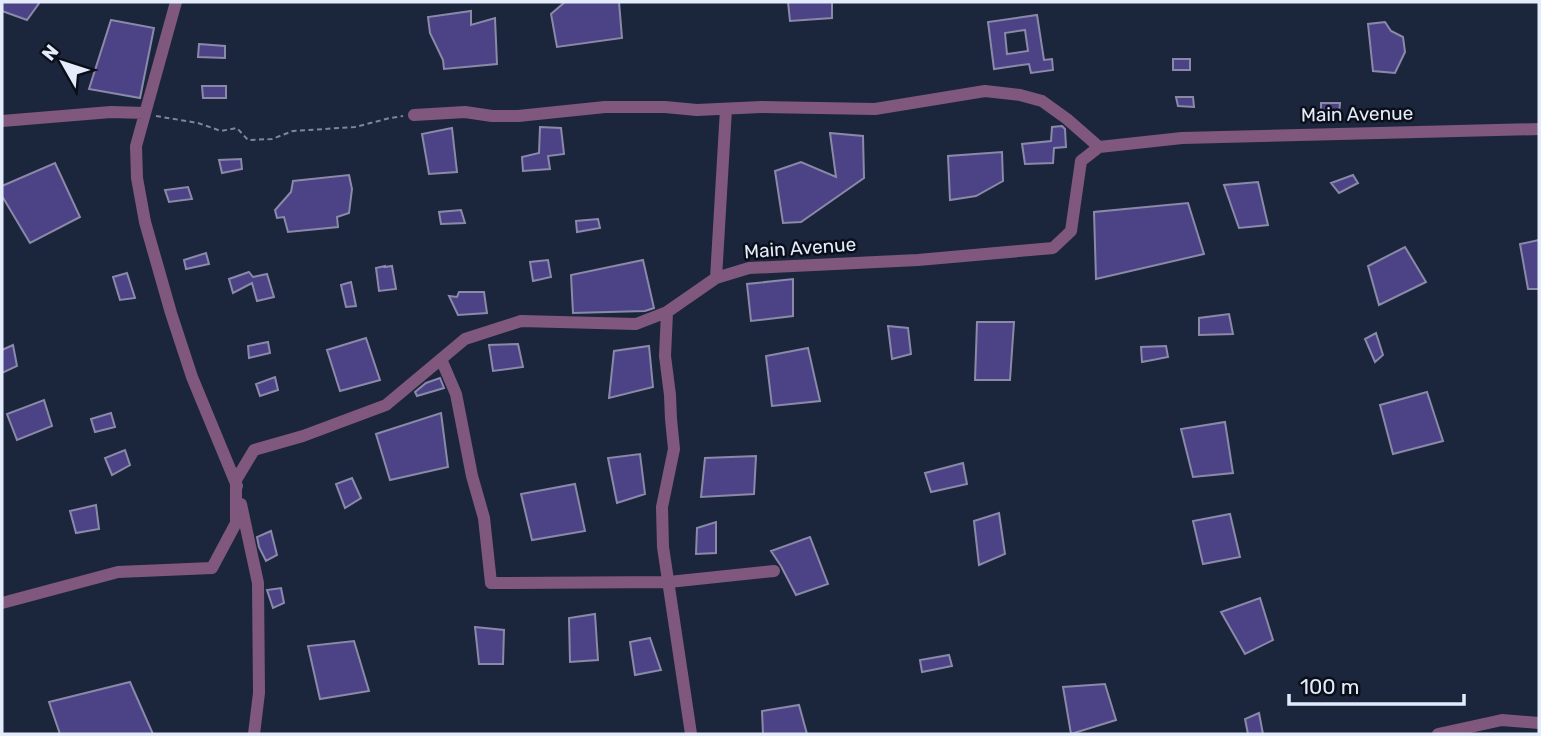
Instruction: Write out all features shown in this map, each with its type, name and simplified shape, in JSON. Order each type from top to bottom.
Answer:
[{"type":"street","points":[[176,2],[136,146],[137,178],[145,222],[171,313],[192,377],[236,480],[258,583],[259,693],[254,734]]},
{"type":"street","points":[[414,115],[465,112],[518,116],[605,107],[697,110],[761,107],[875,109],[985,91],[1020,95],[1042,101],[1068,119],[1099,147]]},
{"type":"street","points":[[716,278],[726,109]]},
{"type":"street","points":[[2,121],[111,112],[145,113]]},
{"type":"street","name":"Main Avenue","points":[[236,480],[254,450],[303,436],[386,405],[465,339],[521,321],[636,324],[667,312],[716,278],[749,268],[918,260],[1053,248],[1071,230],[1081,161],[1099,147],[1182,138],[1539,129]]},
{"type":"street","points":[[667,312],[665,356],[674,449],[662,507],[663,547],[691,734]]},
{"type":"street","points":[[441,359],[456,394],[472,476],[484,518],[491,583],[669,582],[774,571]]},
{"type":"street","points":[[2,603],[118,572],[212,568],[236,523],[236,480]]},
{"type":"street","points":[[1438,734],[1502,720],[1539,723]]},
{"type":"path","points":[[145,113],[198,123],[221,131],[237,128],[248,140],[272,139],[293,131],[355,127],[414,115]]},
{"type":"building","points":[[2,2],[40,2],[27,20],[2,11]]},
{"type":"building","points":[[565,2],[619,2],[622,38],[557,47],[551,14]]},
{"type":"building","points":[[788,2],[832,2],[832,18],[790,21]]},
{"type":"building","points":[[471,11],[471,25],[495,18],[497,64],[444,69],[443,60],[430,33],[428,17]]},
{"type":"building","points":[[1037,15],[1044,60],[1052,59],[1053,70],[1031,73],[1029,64],[994,69],[988,22]],"holes":[[[1025,30],[1028,51],[1007,54],[1005,33]]]},
{"type":"building","points":[[111,20],[154,28],[140,98],[89,89]]},
{"type":"building","points":[[1385,22],[1391,31],[1403,37],[1405,52],[1395,73],[1373,71],[1368,24]]},
{"type":"building","points":[[199,44],[225,46],[225,58],[198,57]]},
{"type":"building","points":[[1173,59],[1190,59],[1190,70],[1173,70]]},
{"type":"building","points":[[202,86],[226,86],[226,98],[203,98]]},
{"type":"building","points":[[1176,97],[1193,97],[1194,107],[1178,106]]},
{"type":"building","points":[[1321,103],[1340,103],[1339,113],[1321,115]]},
{"type":"building","points":[[1062,126],[1065,129],[1066,147],[1054,148],[1053,163],[1025,164],[1022,144],[1051,141],[1052,127]]},
{"type":"building","points":[[540,127],[561,128],[564,154],[548,156],[550,169],[523,171],[522,157],[539,153]]},
{"type":"building","points":[[452,128],[457,172],[429,174],[422,134]]},
{"type":"building","points":[[830,133],[863,136],[864,178],[801,222],[783,223],[775,171],[801,162],[836,177]]},
{"type":"building","points":[[1002,152],[1003,181],[976,196],[950,200],[948,156]]},
{"type":"building","points":[[241,159],[242,169],[222,173],[219,160]]},
{"type":"building","points":[[55,163],[80,217],[30,243],[2,196],[2,186]]},
{"type":"building","points":[[349,175],[352,189],[349,213],[337,217],[338,227],[288,232],[284,217],[277,218],[275,210],[291,192],[293,181]]},
{"type":"building","points":[[1353,175],[1358,183],[1339,193],[1331,183]]},
{"type":"building","points":[[1258,182],[1268,225],[1239,228],[1224,185]]},
{"type":"building","points":[[188,187],[192,199],[169,202],[165,190]]},
{"type":"building","points":[[1188,203],[1204,254],[1096,279],[1094,212]]},
{"type":"building","points":[[461,210],[465,223],[441,224],[439,212]]},
{"type":"building","points":[[598,219],[600,228],[577,232],[576,221]]},
{"type":"building","points":[[1539,240],[1539,289],[1528,289],[1520,244]]},
{"type":"building","points":[[1405,247],[1426,282],[1379,305],[1368,266]]},
{"type":"building","points":[[206,253],[209,264],[186,269],[184,260]]},
{"type":"building","points":[[548,260],[551,277],[533,281],[530,262]]},
{"type":"building","points":[[643,260],[654,308],[645,311],[573,313],[571,275]]},
{"type":"building","points":[[392,266],[396,289],[379,291],[376,268]]},
{"type":"building","points":[[249,272],[253,277],[267,274],[274,297],[257,301],[252,283],[233,293],[229,279]]},
{"type":"building","points":[[127,273],[135,298],[120,300],[113,277]]},
{"type":"building","points":[[793,279],[793,316],[751,321],[747,284]]},
{"type":"building","points":[[351,282],[356,306],[346,307],[341,285]]},
{"type":"building","points":[[459,292],[484,292],[487,313],[458,315],[449,296],[457,297]]},
{"type":"building","points":[[1229,314],[1233,334],[1199,335],[1199,318]]},
{"type":"building","points":[[977,322],[1014,322],[1010,380],[975,380]]},
{"type":"building","points":[[888,326],[908,328],[911,354],[892,359]]},
{"type":"building","points":[[1376,333],[1383,355],[1375,362],[1365,339]]},
{"type":"building","points":[[366,338],[380,380],[340,391],[327,350]]},
{"type":"building","points":[[268,342],[270,353],[249,358],[248,346]]},
{"type":"building","points":[[518,344],[523,367],[493,371],[489,345]]},
{"type":"building","points":[[13,345],[17,366],[2,373],[2,350]]},
{"type":"building","points":[[649,346],[653,387],[609,398],[614,351]]},
{"type":"building","points":[[1166,346],[1168,357],[1142,362],[1141,347]]},
{"type":"building","points":[[808,348],[820,401],[772,406],[766,356]]},
{"type":"building","points":[[275,377],[278,390],[260,396],[256,384]]},
{"type":"building","points":[[440,378],[444,388],[417,396],[415,392],[426,383]]},
{"type":"building","points":[[1427,392],[1443,441],[1393,454],[1380,405]]},
{"type":"building","points":[[44,400],[52,426],[17,440],[7,414]]},
{"type":"building","points":[[111,413],[115,427],[95,432],[91,419]]},
{"type":"building","points":[[441,413],[448,467],[390,480],[376,434]]},
{"type":"building","points":[[1225,422],[1233,473],[1193,477],[1181,429]]},
{"type":"building","points":[[125,450],[130,465],[112,475],[105,458]]},
{"type":"building","points":[[640,454],[645,494],[617,503],[608,458]]},
{"type":"building","points":[[756,456],[754,494],[701,497],[705,458]]},
{"type":"building","points":[[963,463],[967,484],[931,492],[925,473]]},
{"type":"building","points":[[352,478],[361,498],[345,508],[336,484]]},
{"type":"building","points":[[575,484],[585,531],[532,540],[521,494]]},
{"type":"building","points":[[96,505],[99,529],[76,533],[70,511]]},
{"type":"building","points":[[999,513],[1005,554],[979,565],[974,521]]},
{"type":"building","points":[[1230,514],[1240,557],[1203,564],[1193,521]]},
{"type":"building","points":[[716,522],[716,553],[696,554],[697,528]]},
{"type":"building","points":[[271,531],[277,555],[266,561],[257,537]]},
{"type":"building","points":[[810,537],[828,584],[796,595],[771,551]]},
{"type":"building","points":[[281,588],[284,603],[273,608],[267,590]]},
{"type":"building","points":[[1260,598],[1273,640],[1245,654],[1221,612]]},
{"type":"building","points":[[595,614],[598,660],[570,662],[569,618]]},
{"type":"building","points":[[475,627],[504,630],[503,664],[479,664]]},
{"type":"building","points":[[650,638],[661,670],[635,675],[630,642]]},
{"type":"building","points":[[354,641],[369,691],[320,699],[308,646]]},
{"type":"building","points":[[949,655],[952,666],[922,672],[920,660]]},
{"type":"building","points":[[130,682],[153,734],[60,734],[49,702]]},
{"type":"building","points":[[1105,684],[1116,720],[1071,734],[1063,687]]},
{"type":"building","points":[[799,705],[807,734],[763,734],[762,711]]},
{"type":"building","points":[[1259,713],[1263,734],[1248,734],[1245,719]]}]
